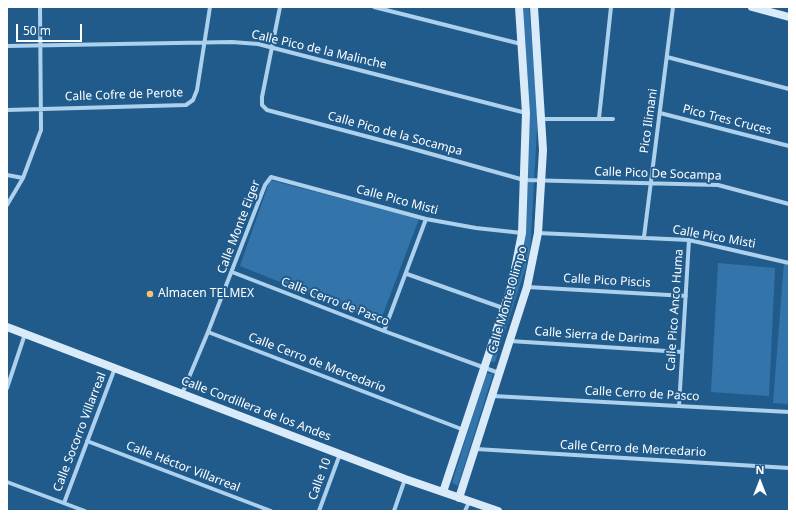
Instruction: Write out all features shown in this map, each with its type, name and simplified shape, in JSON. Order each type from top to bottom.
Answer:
[{"type":"street","points":[[7,205],[23,178],[41,130],[40,7]]},
{"type":"street","name":"Calle Cofre de Perote","points":[[7,110],[186,104],[193,100],[196,94],[210,7]]},
{"type":"street","points":[[272,46],[280,7]]},
{"type":"street","points":[[374,7],[521,45]]},
{"type":"street","name":"Calle Monte Olimpo","points":[[443,492],[512,284],[522,233],[526,113],[519,7]]},
{"type":"street","name":"Calle Monte Olimpo","points":[[459,498],[527,287],[538,233],[543,180],[542,119],[534,7]]},
{"type":"street","points":[[599,118],[611,7]]},
{"type":"street","name":"Pico Ilimani","points":[[644,237],[673,7]]},
{"type":"street","points":[[755,7],[789,17]]},
{"type":"street","name":"Calle Pico de la Malinche","points":[[7,46],[244,42],[272,46],[526,113]]},
{"type":"street","name":"Calle Pico de la Socampa","points":[[272,46],[262,97],[262,105],[267,110],[524,180]]},
{"type":"street","points":[[667,57],[789,89]]},
{"type":"street","name":"Pico Tres Cruces","points":[[660,113],[789,146]]},
{"type":"street","points":[[542,119],[613,118]]},
{"type":"street","points":[[7,175],[23,178]]},
{"type":"street","name":"Calle Pico Misti","points":[[268,179],[275,177],[426,219],[476,228],[522,233]]},
{"type":"street","name":"Calle Monte Eiger","points":[[182,394],[268,179]]},
{"type":"street","name":"Calle Pico De Socampa","points":[[524,180],[651,182],[718,185],[789,204]]},
{"type":"street","points":[[384,331],[407,274],[426,219]]},
{"type":"street","name":"Calle Pico Misti","points":[[538,233],[689,240],[789,262]]},
{"type":"street","name":"Calle Pico Anco Huma","points":[[679,406],[689,240]]},
{"type":"street","name":"Calle Cerro de Pasco","points":[[232,272],[384,331],[500,373]]},
{"type":"street","points":[[407,274],[503,308]]},
{"type":"street","name":"Calle Pico Piscis","points":[[527,287],[686,296]]},
{"type":"street","name":"Calle Cordillera de los Andes","points":[[7,327],[405,479],[498,511]]},
{"type":"street","name":"Calle Cerro de Mercedario","points":[[208,332],[464,430]]},
{"type":"street","points":[[7,388],[25,334]]},
{"type":"street","name":"Calle Sierra de Darima","points":[[510,341],[682,352]]},
{"type":"street","name":"Calle Socorro Villarreal","points":[[64,503],[116,368]]},
{"type":"street","name":"Calle Cerro de Pasco","points":[[493,396],[789,412]]},
{"type":"street","name":"Calle Héctor Villarreal","points":[[87,441],[271,511]]},
{"type":"street","name":"Calle Cerro de Mercedario","points":[[476,449],[789,468]]},
{"type":"street","name":"Calle 10","points":[[319,511],[340,454]]},
{"type":"street","points":[[394,511],[405,479]]},
{"type":"street","points":[[7,482],[85,511]]},
{"type":"street","points":[[466,511],[469,502]]},
{"type":"shaded area","points":[[523,7],[529,7],[538,112],[530,254],[495,362],[490,362],[523,254],[530,111]]},
{"type":"shaded area","points":[[270,180],[419,219],[380,322],[240,266]]},
{"type":"shaded area","points":[[784,262],[789,263],[789,404],[773,403]]},
{"type":"shaded area","points":[[718,263],[775,268],[769,396],[711,392]]},
{"type":"shaded area","points":[[486,373],[493,374],[458,486],[452,483]]},
{"type":"place","name":"Almacen TELMEX","points":[[150,294]]}]
